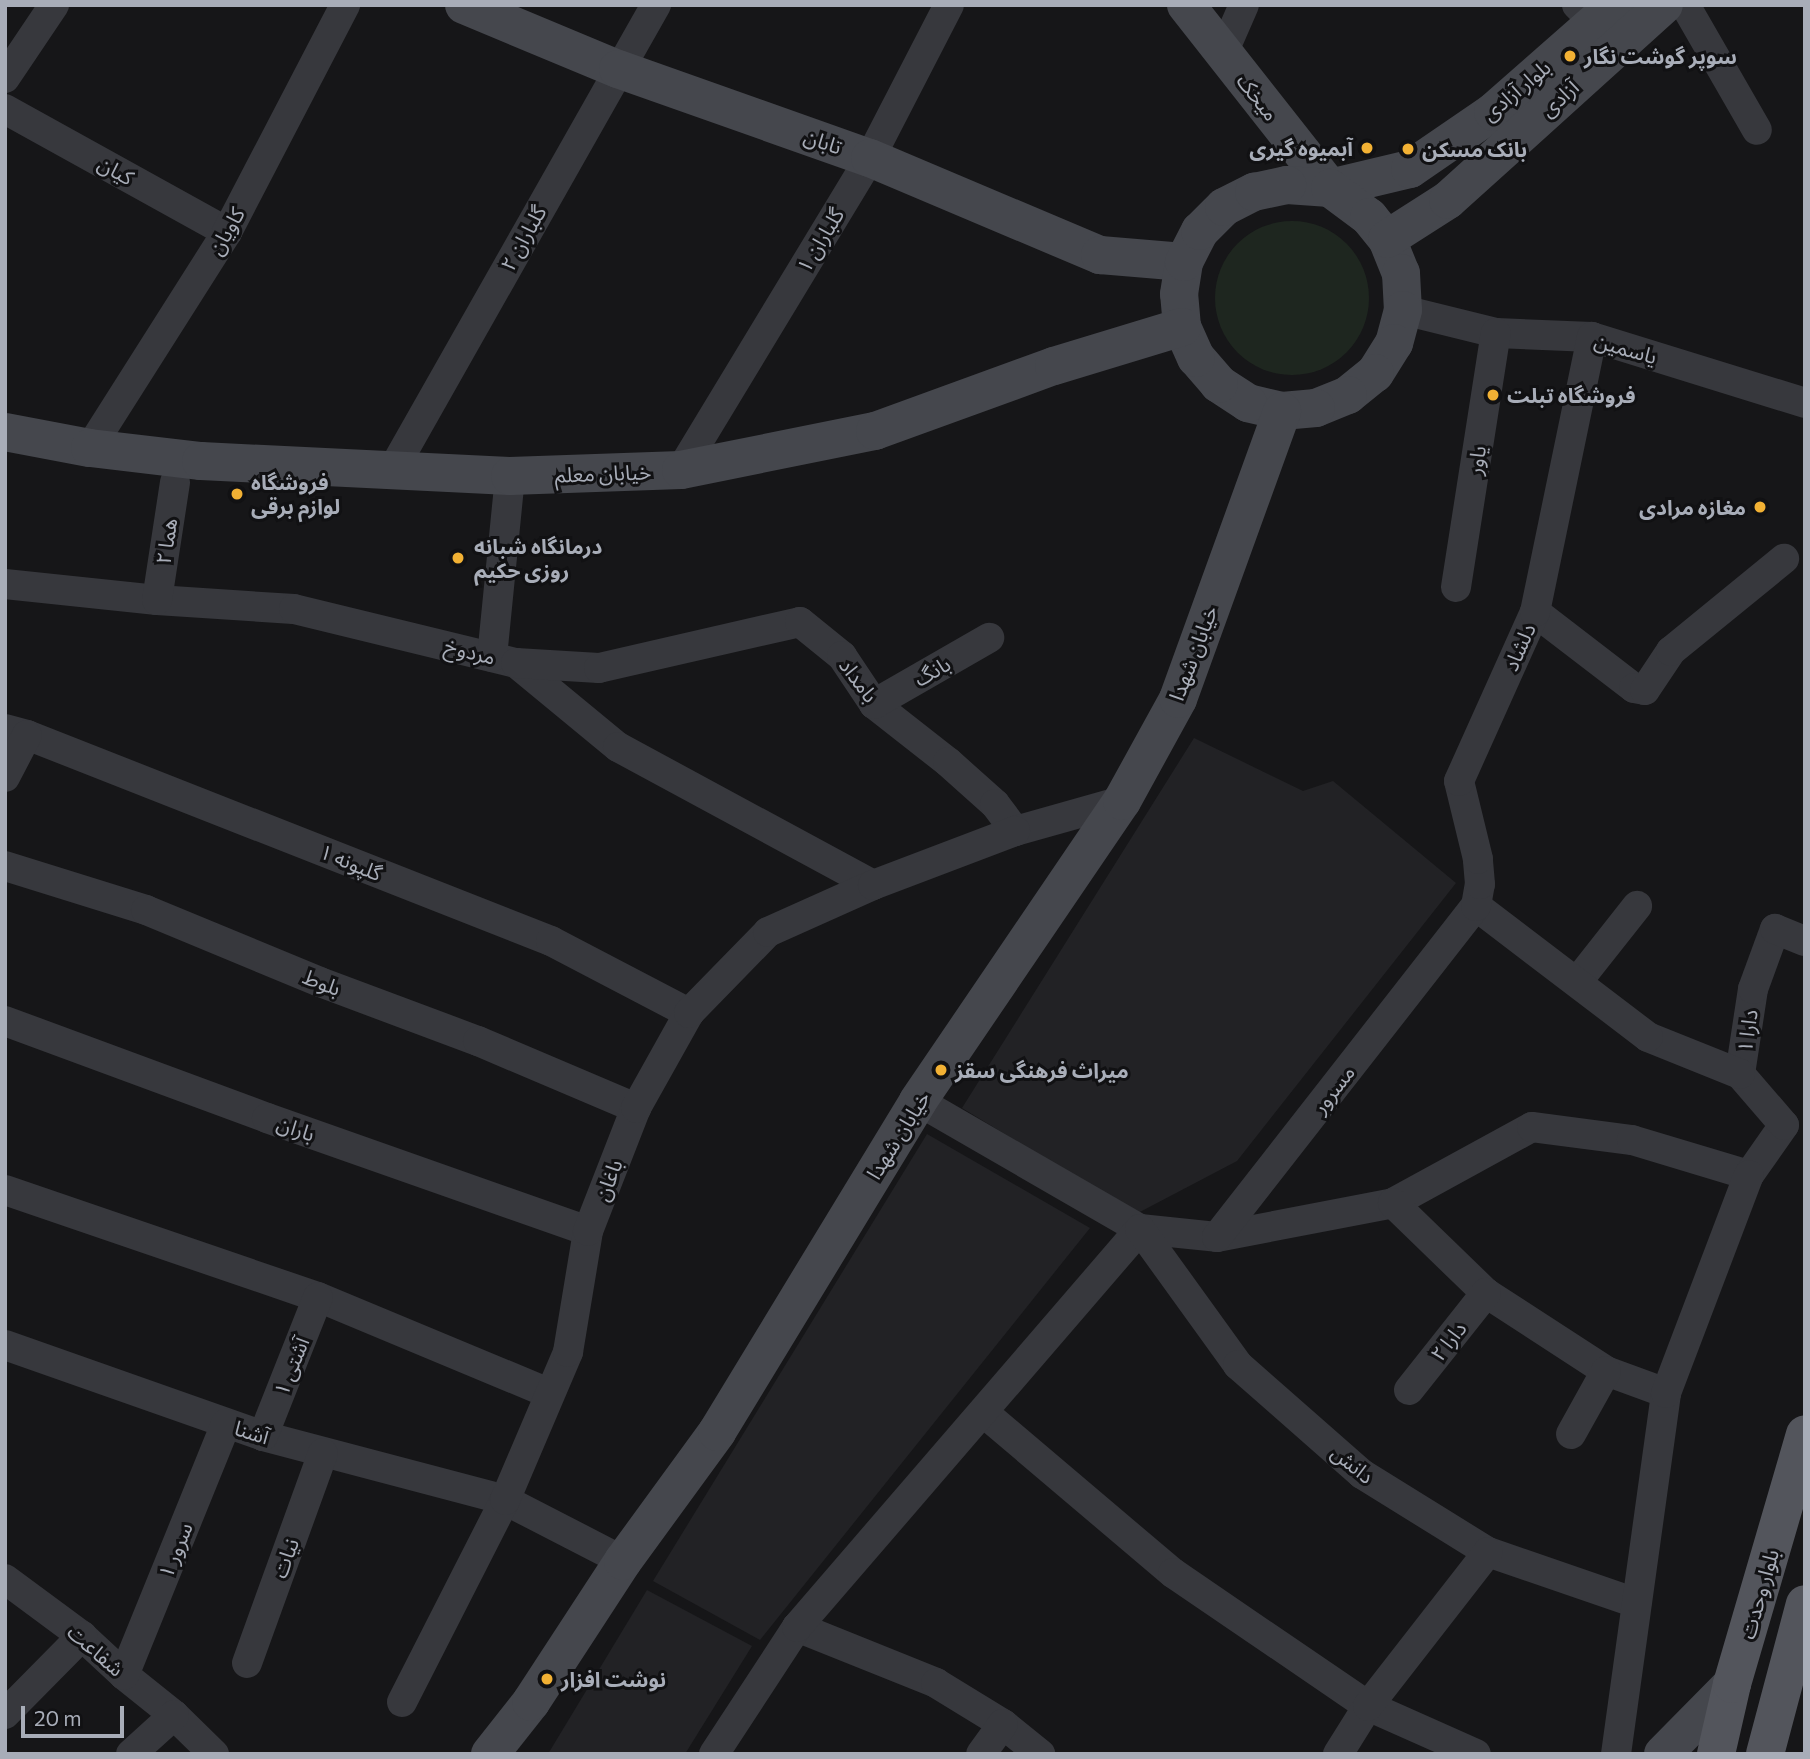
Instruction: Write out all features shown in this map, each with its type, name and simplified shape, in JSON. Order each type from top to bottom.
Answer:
[{"type":"main road","name":"تابان","points":[[464,5],[618,69],[870,158],[1100,255],[1185,262]]},
{"type":"main road","name":"میخک","points":[[1185,5],[1330,188]]},
{"type":"main road","name":"آزادی","points":[[1387,239],[1448,200],[1664,5]]},
{"type":"main road","name":"بلوار آزادی","points":[[1330,188],[1410,169],[1493,112],[1596,11]]},
{"type":"main road","points":[[1287,185],[1330,188],[1369,217],[1387,239],[1401,273],[1403,310],[1394,343],[1376,373],[1348,395],[1316,408],[1282,411],[1248,403],[1219,384],[1196,358],[1182,327],[1179,294],[1185,262],[1200,231],[1224,207],[1254,192],[1287,185]]},
{"type":"main road","name":"خیابان معلم","points":[[5,432],[90,448],[201,461],[510,476],[681,470],[875,431],[1054,366],[1182,327]]},
{"type":"main road","name":"خیابان شهدا","points":[[490,1754],[531,1702],[623,1561],[717,1432],[918,1101],[1122,801],[1178,699],[1282,411]]},
{"type":"main road","name":"بلوار وحدت","points":[[1716,1754],[1732,1684],[1805,1434]]},
{"type":"main road","points":[[1765,1754],[1805,1604]]},
{"type":"main road","points":[[1663,1754],[1732,1684]]},
{"type":"street","points":[[5,78],[54,5]]},
{"type":"street","name":"کاویان","points":[[90,448],[227,232],[345,5]]},
{"type":"street","name":"گلباران ۲","points":[[392,471],[656,5]]},
{"type":"street","name":"گلباران ۱","points":[[681,470],[870,158],[949,5]]},
{"type":"street","points":[[1223,53],[1244,5]]},
{"type":"street","points":[[1685,5],[1757,130]]},
{"type":"street","name":"کیان","points":[[5,108],[227,232]]},
{"type":"street","name":"یاسمین","points":[[1403,310],[1496,333],[1592,337],[1805,403]]},
{"type":"street","name":"یاور","points":[[1456,587],[1496,333]]},
{"type":"street","name":"دلشاد","points":[[1476,906],[1480,884],[1478,859],[1458,781],[1535,612],[1592,337]]},
{"type":"street","points":[[504,660],[510,476]]},
{"type":"street","name":"هما ۲","points":[[157,600],[175,482]]},
{"type":"street","points":[[1535,612],[1634,688],[1645,690],[1671,651],[1784,559]]},
{"type":"street","name":"مردوخ","points":[[5,584],[157,600],[294,608],[504,660],[618,747],[873,885]]},
{"type":"street","name":"بامداد","points":[[504,660],[599,668],[800,622],[842,656],[874,704],[948,762],[995,804],[1015,831]]},
{"type":"street","name":"بانگ","points":[[874,704],[989,638]]},
{"type":"street","points":[[5,777],[16,732]]},
{"type":"street","name":"گلپونه ۱","points":[[16,732],[551,941],[689,1013]]},
{"type":"street","points":[[1015,831],[1122,801]]},
{"type":"street","name":"باغان","points":[[402,1702],[505,1500],[548,1392],[568,1352],[588,1231],[636,1108],[689,1013],[768,932],[873,885],[1015,831]]},
{"type":"street","name":"بلوط","points":[[5,866],[146,910],[320,982],[478,1041],[636,1108]]},
{"type":"street","points":[[1476,906],[1648,1037],[1740,1074],[1784,1125],[1749,1175],[1666,1393],[1646,1559],[1636,1603],[1616,1754]]},
{"type":"street","name":"مسرور","points":[[1217,1237],[1476,906]]},
{"type":"street","points":[[1577,982],[1637,906]]},
{"type":"street","name":"دارا ۱","points":[[1740,1074],[1753,989],[1775,929],[1805,941]]},
{"type":"street","name":"باران","points":[[5,1021],[267,1118],[588,1231]]},
{"type":"street","points":[[918,1101],[1140,1229],[1217,1237],[1393,1203],[1532,1127],[1632,1140],[1749,1175]]},
{"type":"street","points":[[5,1190],[318,1297],[548,1392]]},
{"type":"street","points":[[1393,1203],[1486,1293],[1606,1371],[1666,1393]]},
{"type":"street","points":[[714,1754],[797,1627],[1140,1229]]},
{"type":"street","name":"دانش","points":[[1140,1229],[1238,1365],[1362,1474],[1488,1552],[1636,1603]]},
{"type":"street","name":"دارا ۲","points":[[1409,1390],[1486,1293]]},
{"type":"street","name":"آشتی ۱","points":[[263,1436],[318,1297]]},
{"type":"street","name":"آشنا","points":[[6,1347],[263,1436],[505,1500],[623,1561]]},
{"type":"street","points":[[1571,1434],[1606,1371]]},
{"type":"street","points":[[983,1412],[1172,1573],[1368,1706],[1476,1754]]},
{"type":"street","name":"سرور ۱","points":[[124,1675],[226,1424]]},
{"type":"street","name":"نیات","points":[[247,1663],[323,1453]]},
{"type":"street","points":[[1338,1754],[1368,1706],[1488,1552]]},
{"type":"street","name":"شفاعت","points":[[5,1579],[82,1636],[124,1675],[174,1715],[214,1754]]},
{"type":"street","points":[[797,1627],[936,1683],[1003,1724],[1040,1754]]},
{"type":"street","points":[[5,1714],[82,1636]]},
{"type":"street","points":[[131,1754],[174,1715]]},
{"type":"street","points":[[981,1754],[1003,1724]]},
{"type":"shaded area","points":[[1292,221],[1321,227],[1346,244],[1363,269],[1369,298],[1363,327],[1346,352],[1321,369],[1292,375],[1263,369],[1238,352],[1221,327],[1215,298],[1221,269],[1238,244],[1263,227]]},
{"type":"shaded area","points":[[1194,738],[1303,791],[1333,781],[1456,883],[1237,1161],[1136,1214],[962,1108]]},
{"type":"shaded area","points":[[927,1134],[1090,1228],[760,1640],[653,1581]]},
{"type":"shaded area","points":[[647,1590],[752,1646],[685,1754],[548,1754]]},
{"type":"place","name":"سوپر گوشت نگار","points":[[1570,56]]},
{"type":"place","name":"آبمیوه گیری","points":[[1367,148]]},
{"type":"place","name":"بانک مسکن","points":[[1408,149]]},
{"type":"place","name":"فروشگاه تبلت","points":[[1493,395]]},
{"type":"place","name":"فروشگاه لوازم برقی","points":[[237,494]]},
{"type":"place","name":"مغازه مرادی","points":[[1760,507]]},
{"type":"place","name":"درمانگاه شبانه روزی حکیم","points":[[458,558]]},
{"type":"place","name":"میراث فرهنگی سقز","points":[[941,1070]]},
{"type":"place","name":"نوشت افزار","points":[[547,1679]]}]
